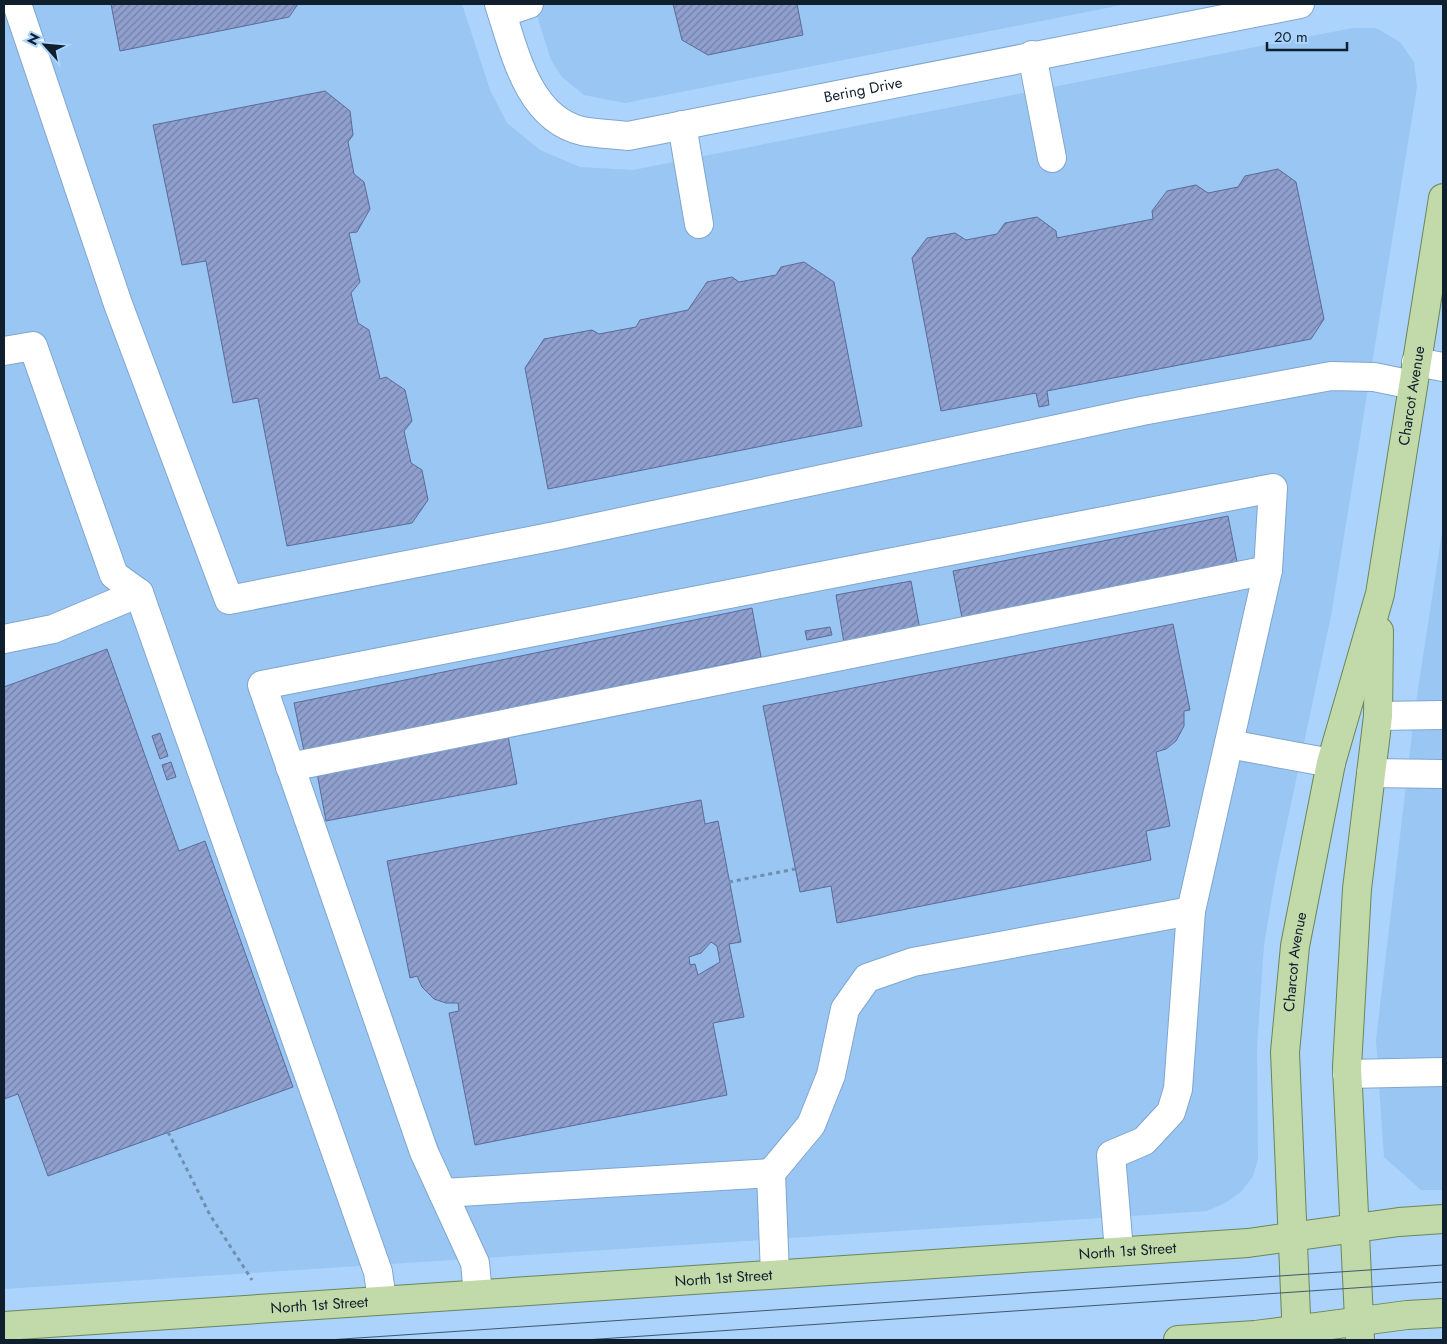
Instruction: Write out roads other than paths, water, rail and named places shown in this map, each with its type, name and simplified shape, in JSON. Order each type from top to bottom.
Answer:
[{"type":"main road","name":"Charcot Avenue","points":[[1297,1335],[1285,1052],[1295,946],[1331,763],[1380,594],[1443,198]]},
{"type":"main road","name":"Charcot Avenue","points":[[1360,1331],[1347,1074],[1356,889],[1378,716],[1380,594]]},
{"type":"main road","name":"North 1st Street","points":[[4,1326],[1248,1243],[1355,1228],[1443,1219]]},
{"type":"main road","points":[[1178,1340],[1360,1331],[1443,1313]]},
{"type":"street","points":[[17,4],[118,304],[230,600],[565,534],[1142,411],[1332,376],[1374,377],[1415,374],[1443,367]]},
{"type":"street","points":[[501,9],[529,4]]},
{"type":"street","name":"Bering Drive","points":[[501,9],[522,75],[536,99],[562,122],[581,130],[628,136],[1032,55],[1189,27],[1300,4]]},
{"type":"street","points":[[1032,55],[1052,158]]},
{"type":"street","points":[[682,125],[699,224]]},
{"type":"street","points":[[4,351],[33,346],[114,575],[139,593],[378,1272],[382,1300]]},
{"type":"street","points":[[478,1294],[475,1263],[424,1152],[262,685],[1273,488],[1268,570],[1191,911],[1178,1089],[1171,1112],[1144,1141],[1112,1155],[1120,1251]]},
{"type":"street","points":[[290,767],[1268,570]]},
{"type":"street","points":[[4,639],[53,629],[139,593]]},
{"type":"street","points":[[1378,716],[1443,715]]},
{"type":"street","points":[[1229,744],[1331,763]]},
{"type":"street","points":[[1371,773],[1443,774]]},
{"type":"street","points":[[775,1274],[771,1172],[811,1125],[831,1075],[845,1009],[867,978],[920,961],[1191,911]]},
{"type":"street","points":[[1347,1074],[1443,1072]]},
{"type":"street","points":[[443,1193],[771,1172]]},
{"type":"tram line","points":[[328,1340],[1443,1265]]},
{"type":"tram line","points":[[585,1340],[1443,1282]]}]
